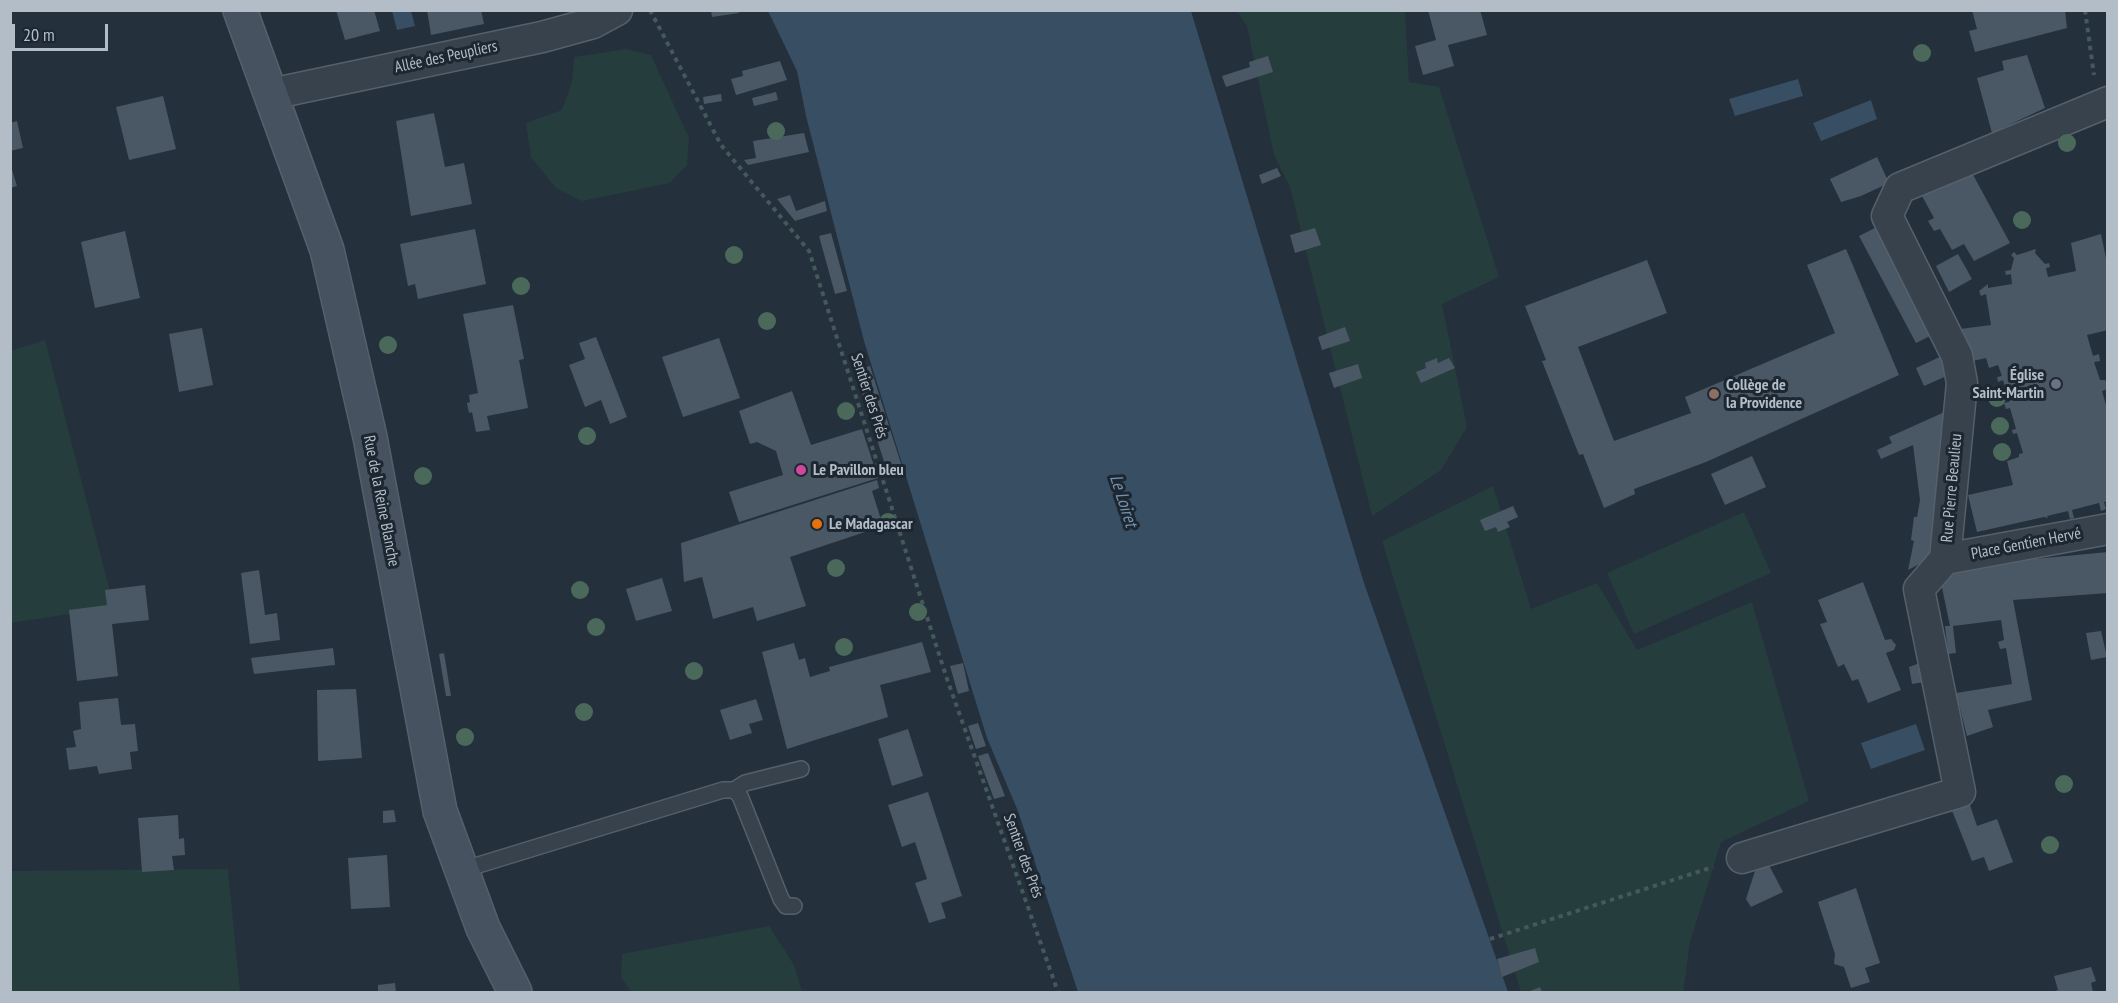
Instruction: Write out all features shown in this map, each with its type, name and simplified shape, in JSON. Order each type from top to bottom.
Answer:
[{"type":"street","name":"Rue de la Reine Blanche","points":[[240,10],[327,250],[370,437],[440,811],[483,928],[515,993]]},
{"type":"street","name":"Allée des Peupliers","points":[[271,94],[542,37],[593,23],[617,10]]},
{"type":"street","name":"Rue Pierre Beaulieu","points":[[1742,858],[1960,792],[1919,589],[1945,559],[1962,383],[1957,356],[1887,216],[1900,188],[2103,103]]},
{"type":"street","name":"Place Gentien Hervé","points":[[1945,559],[2108,529]]},
{"type":"lane","points":[[462,870],[723,790],[734,790],[745,783],[801,769]]},
{"type":"lane","points":[[734,790],[740,796],[781,899],[786,906],[794,906]]},
{"type":"path","name":"Sentier des Prés","points":[[650,10],[721,145],[809,251],[946,676],[1058,993]]},
{"type":"path","points":[[2085,10],[2103,103]]},
{"type":"path","points":[[1490,939],[1742,858]]},
{"type":"green space","points":[[1237,11],[1405,11],[1409,82],[1439,87],[1499,277],[1442,304],[1467,427],[1441,470],[1372,516],[1290,187],[1274,155],[1247,26]]},
{"type":"green space","points":[[626,49],[651,55],[689,138],[687,165],[670,183],[582,201],[556,188],[531,157],[526,123],[562,110],[572,82],[574,57]]},
{"type":"green space","points":[[45,340],[114,607],[11,623],[11,351]]},
{"type":"green space","points":[[1493,486],[1531,609],[1597,583],[1637,650],[1752,602],[1809,801],[1721,842],[1690,942],[1683,992],[1521,992],[1382,541]]},
{"type":"green space","points":[[1744,512],[1771,573],[1634,634],[1607,573]]},
{"type":"green space","points":[[228,869],[240,992],[11,992],[10,871]]},
{"type":"green space","points":[[769,926],[794,965],[802,992],[631,992],[621,977],[622,954]]},
{"type":"water","points":[[392,11],[411,11],[415,26],[397,30]]},
{"type":"water","name":"Le Loiret","points":[[768,11],[1191,11],[1364,583],[1508,992],[1078,992],[1018,811],[987,738],[864,341],[806,116],[797,71]]},
{"type":"water","points":[[1798,79],[1803,96],[1735,116],[1729,99]]},
{"type":"water","points":[[1871,100],[1877,119],[1821,141],[1813,123]]},
{"type":"water","points":[[1916,724],[1925,750],[1871,769],[1861,743]]},
{"type":"building","points":[[336,10],[374,10],[380,31],[345,40]]},
{"type":"building","points":[[427,10],[481,10],[484,24],[431,35]]},
{"type":"building","points":[[711,10],[738,10],[739,13],[712,17]]},
{"type":"building","points":[[1428,10],[1480,10],[1487,35],[1448,45],[1454,66],[1423,75],[1415,46],[1436,40]]},
{"type":"building","points":[[1972,10],[2065,10],[2067,28],[1975,52],[1969,31],[1977,29]]},
{"type":"building","points":[[2027,55],[2045,108],[1992,133],[1977,78],[2004,70],[2002,61]]},
{"type":"building","points":[[1268,56],[1273,72],[1226,87],[1222,76],[1250,67],[1249,62]]},
{"type":"building","points":[[780,61],[787,80],[736,95],[731,79],[743,76],[742,71]]},
{"type":"building","points":[[776,92],[778,100],[754,106],[752,98]]},
{"type":"building","points":[[721,94],[722,101],[704,104],[703,97]]},
{"type":"building","points":[[163,96],[176,149],[129,160],[116,107]]},
{"type":"building","points":[[434,113],[445,167],[464,163],[472,204],[411,216],[396,121]]},
{"type":"building","points":[[17,121],[23,148],[10,151],[10,123]]},
{"type":"building","points":[[804,133],[809,152],[748,165],[744,160],[756,158],[753,141]]},
{"type":"building","points":[[1877,157],[1889,183],[1841,202],[1830,179]]},
{"type":"building","points":[[10,163],[17,186],[10,188]]},
{"type":"building","points":[[1277,168],[1281,176],[1262,184],[1259,175]]},
{"type":"building","points":[[1971,171],[2010,243],[1974,261],[1964,244],[1952,250],[1940,229],[1934,231],[1928,221],[1934,218],[1921,194]]},
{"type":"building","points":[[790,195],[796,211],[825,201],[827,211],[795,221],[777,199]]},
{"type":"building","points":[[1877,227],[1934,334],[1916,343],[1859,236]]},
{"type":"building","points":[[1315,228],[1321,245],[1295,253],[1290,235]]},
{"type":"building","points":[[475,229],[486,284],[418,299],[415,284],[408,286],[400,244]]},
{"type":"building","points":[[125,231],[140,298],[95,308],[81,242]]},
{"type":"building","points":[[831,233],[847,291],[835,294],[819,236]]},
{"type":"building","name":"Église Saint-Martin","points":[[2101,234],[2108,268],[2108,330],[2087,335],[2093,356],[2099,354],[2100,361],[2094,362],[2100,380],[2105,380],[2108,385],[2108,389],[2102,391],[2108,412],[2108,501],[2104,502],[2106,509],[2101,511],[2099,503],[2072,510],[2074,518],[2070,519],[2068,511],[2047,516],[2048,518],[1977,532],[1968,495],[2013,485],[2007,461],[2023,453],[2017,433],[2013,434],[2012,430],[2016,429],[2010,408],[2006,409],[2004,403],[2009,402],[2003,380],[1998,382],[1997,377],[2002,376],[1998,365],[1989,368],[1986,358],[1968,362],[1960,329],[1991,325],[1986,294],[1981,296],[1979,291],[1988,284],[1988,288],[2012,284],[2011,274],[2006,275],[2005,271],[2011,270],[2014,258],[2011,255],[2014,252],[2017,255],[2036,249],[2035,253],[2045,264],[2049,263],[2050,267],[2046,268],[2048,277],[2076,271],[2071,243]]},
{"type":"building","points":[[1846,249],[1899,375],[1706,462],[1634,489],[1635,494],[1604,508],[1583,454],[1579,455],[1542,361],[1546,360],[1525,306],[1647,260],[1667,313],[1578,347],[1614,441],[1691,413],[1685,397],[1835,333],[1807,265]]},
{"type":"building","points":[[1958,254],[1972,279],[1949,292],[1936,266]]},
{"type":"building","points":[[513,305],[524,359],[519,360],[528,408],[487,416],[490,430],[476,432],[472,412],[469,413],[467,403],[470,402],[469,395],[478,393],[463,314]]},
{"type":"building","points":[[1345,327],[1350,341],[1322,350],[1318,337]]},
{"type":"building","points":[[202,328],[213,385],[179,392],[169,334]]},
{"type":"building","points":[[596,337],[627,417],[610,424],[601,400],[585,407],[569,365],[585,359],[579,343]]},
{"type":"building","points":[[719,338],[740,398],[683,417],[662,357]]},
{"type":"building","points":[[1944,355],[1951,374],[1924,386],[1916,368]]},
{"type":"building","points":[[1437,358],[1438,363],[1449,358],[1455,368],[1421,383],[1416,372],[1426,368],[1425,363]]},
{"type":"building","points":[[1358,364],[1362,378],[1334,388],[1329,373]]},
{"type":"building","points":[[870,366],[903,470],[888,474],[855,371]]},
{"type":"building","points":[[792,391],[811,445],[862,429],[878,478],[739,522],[729,492],[783,475],[776,451],[757,442],[750,444],[739,411]]},
{"type":"building","points":[[1949,410],[1933,557],[1908,570],[1914,541],[1911,540],[1914,517],[1917,517],[1920,500],[1913,445],[1881,459],[1877,450],[1892,443],[1889,437]]},
{"type":"building","points":[[1752,456],[1766,487],[1725,505],[1711,474]]},
{"type":"building","points":[[877,480],[879,488],[872,491],[883,526],[790,557],[806,606],[757,621],[753,607],[713,619],[702,577],[684,582],[681,543]]},
{"type":"building","points":[[1513,506],[1518,517],[1507,522],[1510,527],[1498,532],[1496,527],[1485,531],[1480,520]]},
{"type":"building","points":[[2108,552],[2108,593],[2013,600],[2032,700],[1988,710],[1993,727],[1967,736],[1956,693],[2012,684],[2006,648],[2000,649],[1998,642],[2004,640],[2001,620],[1953,626],[1956,653],[1948,654],[1945,626],[1950,626],[1940,578],[1992,563]]},
{"type":"building","points":[[259,570],[265,615],[277,613],[280,640],[250,644],[241,573]]},
{"type":"building","points":[[662,578],[672,611],[636,621],[626,589]]},
{"type":"building","points":[[1863,582],[1885,640],[1891,639],[1896,645],[1894,650],[1886,653],[1901,690],[1868,703],[1858,679],[1852,681],[1844,664],[1838,667],[1820,624],[1827,622],[1818,600]]},
{"type":"building","points":[[145,585],[149,620],[112,624],[118,676],[77,681],[69,610],[107,605],[105,590]]},
{"type":"building","points":[[2101,631],[2107,657],[2091,660],[2086,633]]},
{"type":"building","points":[[922,642],[931,672],[880,685],[888,717],[787,749],[762,652],[794,643],[799,660],[805,658],[810,677],[830,671],[829,667]]},
{"type":"building","points":[[333,648],[335,665],[254,674],[251,658]]},
{"type":"building","points":[[444,653],[451,696],[446,696],[439,654]]},
{"type":"building","points":[[963,663],[969,691],[958,694],[950,666]]},
{"type":"building","points":[[1920,663],[1924,682],[1912,684],[1909,667]]},
{"type":"building","points":[[356,689],[362,758],[318,761],[317,690]]},
{"type":"building","points":[[118,698],[121,725],[135,724],[138,751],[130,752],[132,769],[99,774],[97,766],[69,770],[66,748],[76,747],[73,731],[81,729],[79,702]]},
{"type":"building","points":[[756,699],[763,720],[749,724],[752,733],[730,740],[720,710]]},
{"type":"building","points":[[978,723],[986,746],[976,749],[968,726]]},
{"type":"building","points":[[908,729],[923,776],[892,786],[878,739]]},
{"type":"building","points":[[988,753],[1005,796],[994,799],[978,756]]},
{"type":"building","points":[[928,792],[962,896],[941,903],[946,918],[929,923],[915,883],[927,879],[915,842],[902,847],[888,805]]},
{"type":"building","points":[[1969,802],[1977,826],[1997,819],[2013,862],[1989,871],[1984,857],[1972,861],[1951,808]]},
{"type":"building","points":[[394,810],[396,822],[383,823],[383,811]]},
{"type":"building","points":[[178,815],[179,839],[184,838],[185,855],[172,856],[174,870],[142,872],[138,818]]},
{"type":"building","points":[[387,855],[390,907],[351,909],[348,858]]},
{"type":"building","points":[[1769,865],[1783,892],[1751,907],[1746,899],[1755,871]]},
{"type":"building","points":[[1856,888],[1880,963],[1865,968],[1870,982],[1851,988],[1844,967],[1834,964],[1835,954],[1818,902]]},
{"type":"building","points":[[1535,948],[1539,962],[1502,977],[1497,959]]},
{"type":"building","points":[[2091,967],[2096,981],[2091,983],[2093,992],[2052,992],[2058,990],[2054,976]]},
{"type":"building","points":[[395,983],[396,992],[378,992],[378,985]]},
{"type":"building","points":[[1540,987],[1542,992],[1528,992]]},
{"type":"place","name":"Église Saint-Martin","points":[[2056,384]]},
{"type":"place","name":"Collège de la Providence","points":[[1714,394]]},
{"type":"place","name":"Le Pavillon bleu","points":[[801,470]]},
{"type":"place","name":"Le Madagascar","points":[[817,524]]}]
